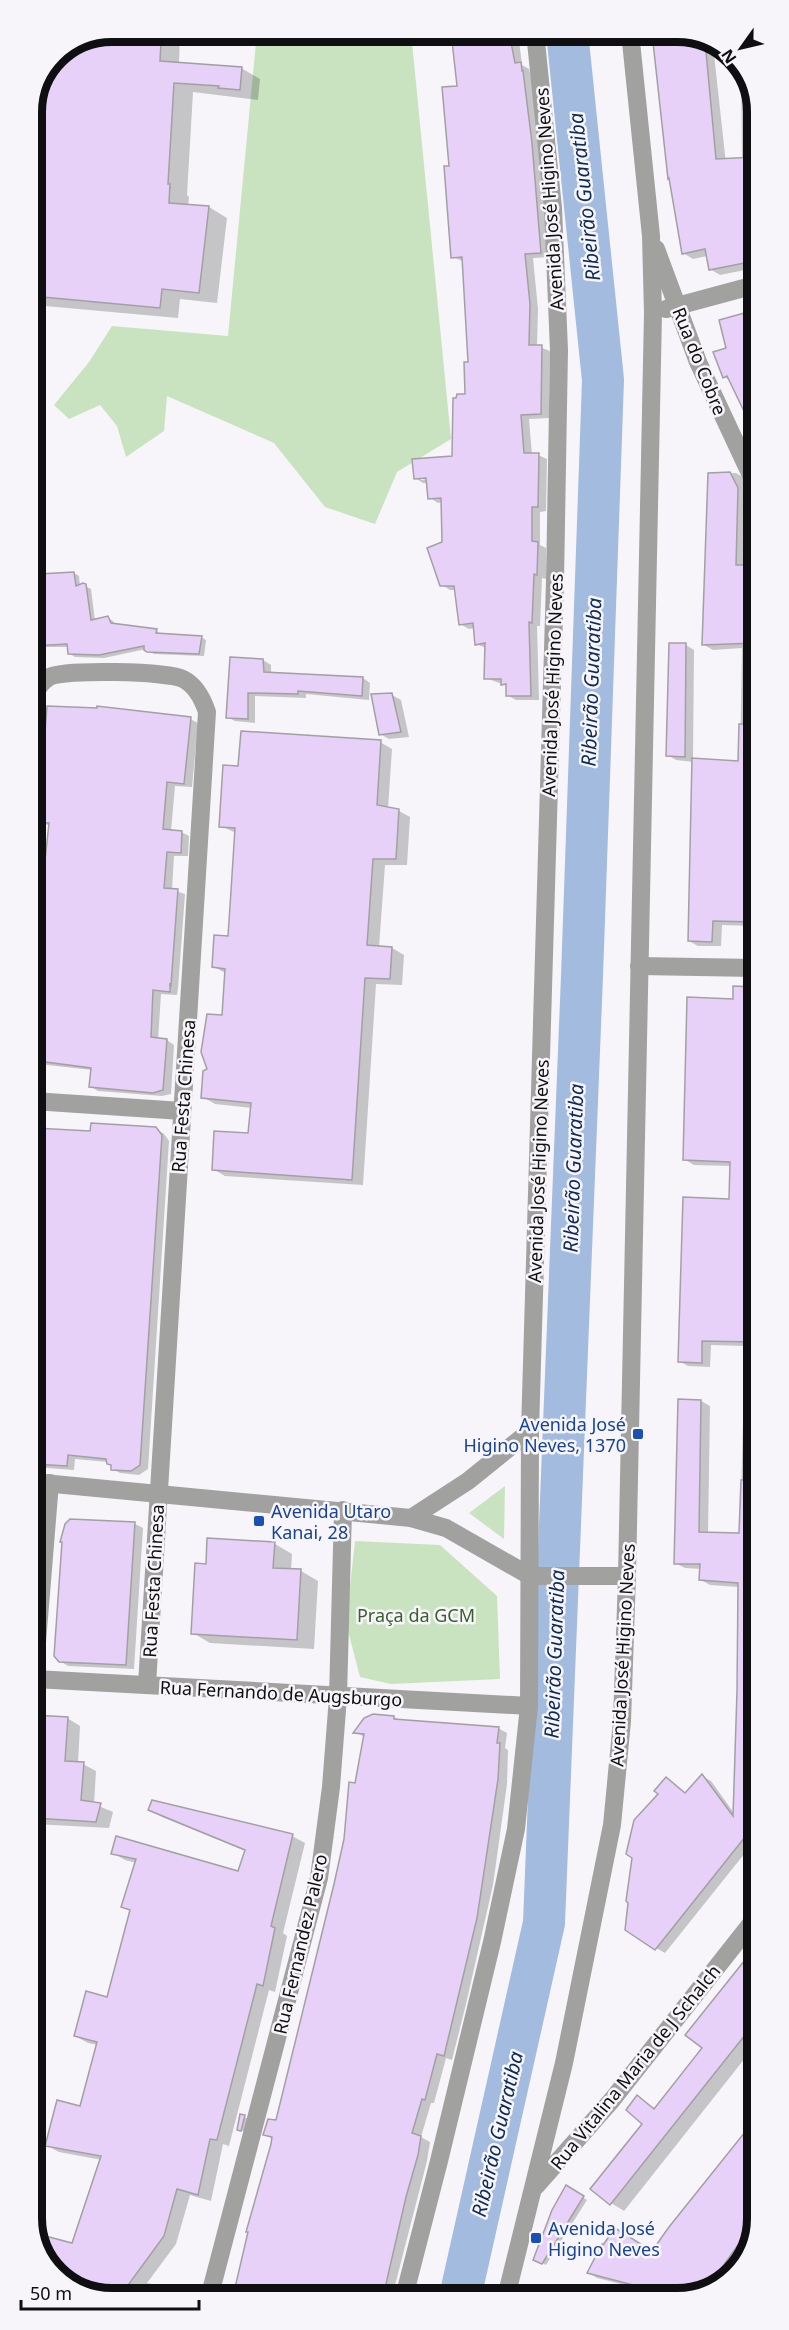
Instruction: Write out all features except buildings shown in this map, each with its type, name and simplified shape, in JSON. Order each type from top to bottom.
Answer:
[{"type":"street","name":"Avenida José Higino Neves","points":[[406,2288],[439,2161],[516,1829],[529,1706],[530,1431],[555,581],[559,350],[553,208],[537,42]]},
{"type":"street","name":"Avenida José Higino Neves","points":[[508,2288],[564,2063],[612,1825],[622,1721],[627,1576],[653,313],[651,237],[631,42]]},
{"type":"street","name":"Rua do Cobre","points":[[651,237],[698,362],[747,467]]},
{"type":"street","points":[[653,313],[747,287]]},
{"type":"street","name":"Rua Festa Chinesa","points":[[42,682],[48,677],[60,673],[130,672],[170,675],[183,679],[203,700],[207,712],[147,1684]]},
{"type":"street","points":[[639,966],[747,968]]},
{"type":"street","points":[[42,1102],[182,1111]]},
{"type":"street","points":[[411,1518],[468,1481],[530,1431]]},
{"type":"street","points":[[42,1483],[411,1518],[446,1528],[530,1576],[627,1576]]},
{"type":"street","name":"Rua Fernandez Palero","points":[[212,2288],[319,1878],[331,1786],[338,1697],[343,1510]]},
{"type":"street","name":"Rua Fernando de Augsburgo","points":[[42,1679],[529,1706]]},
{"type":"street","name":"Rua Vitalina Maria de J Schalch","points":[[534,2189],[612,2100],[747,1929]]},
{"type":"green space","points":[[256,42],[412,42],[451,439],[397,472],[375,524],[325,507],[274,443],[167,396],[164,431],[126,457],[117,426],[100,405],[69,419],[54,405],[89,362],[112,326],[228,336]]},
{"type":"green space","points":[[505,1486],[504,1539],[469,1513]]},
{"type":"green space","name":"Praça da GCM","points":[[355,1541],[440,1545],[497,1596],[500,1679],[391,1684],[360,1677],[346,1623]]},
{"type":"waterway","name":"Ribeirão Guaratiba","points":[[462,2288],[544,1923],[603,380],[568,42]]},
{"type":"place","name":"Avenida José Higino Neves, 1370","points":[[638,1434]]},
{"type":"place","name":"Avenida Utaro Kanai, 28","points":[[259,1521]]},
{"type":"place","name":"Avenida José Higino Neves","points":[[536,2238]]}]
